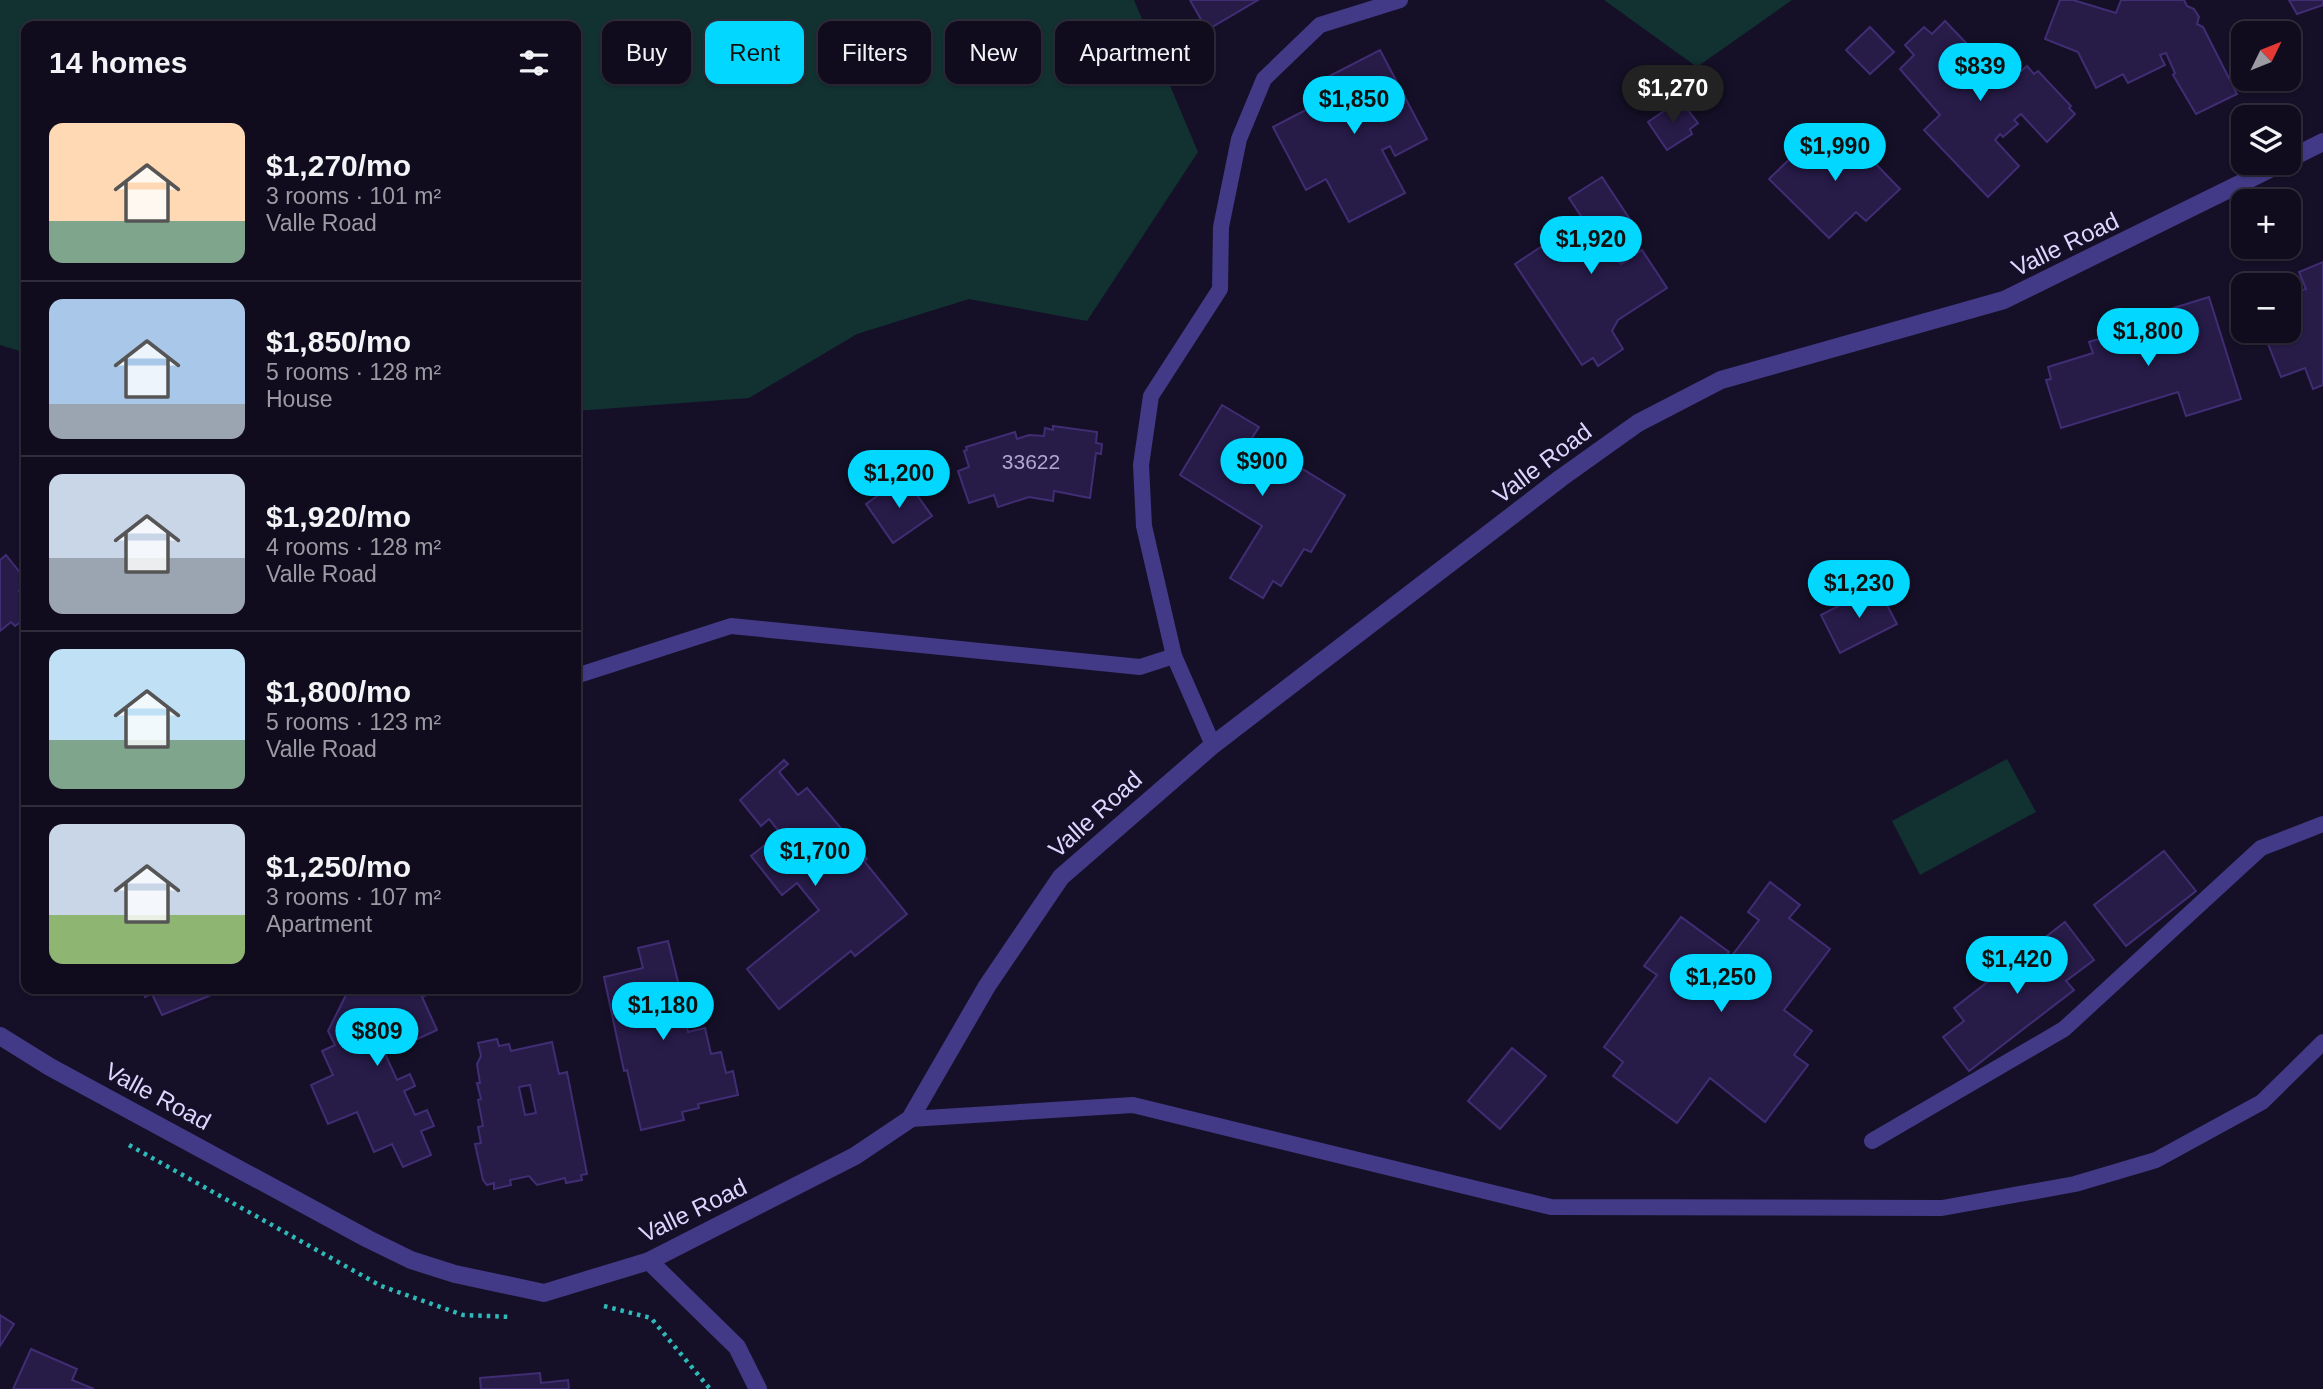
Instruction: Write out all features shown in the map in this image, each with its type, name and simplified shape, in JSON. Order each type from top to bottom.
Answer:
[{"type":"street","points":[[2301,153],[2323,142]]},
{"type":"street","name":"Valle Road","points":[[0,1036],[50,1067],[368,1239],[411,1259],[489,1283],[544,1293],[649,1261],[855,1156],[910,1119],[987,986],[1061,877],[1213,745],[1561,478],[1638,423],[1721,380],[2004,300],[2258,175]]},
{"type":"street","points":[[649,1261],[737,1347],[758,1389]]},
{"type":"lane","points":[[1213,745],[1174,656],[1144,526],[1141,465],[1151,396],[1220,289],[1221,227],[1239,139],[1264,79],[1320,25],[1398,0]]},
{"type":"lane","points":[[581,674],[731,626],[1140,667],[1174,656]]},
{"type":"lane","points":[[1872,1142],[2064,1029],[2261,848],[2323,824]]},
{"type":"lane","points":[[910,1119],[1133,1105],[1551,1207],[1942,1208],[2075,1184],[2156,1160],[2262,1102],[2323,1042]]},
{"type":"green space","points":[[0,0],[1134,0],[1143,21],[1055,21],[1055,84],[1169,84],[1198,152],[1087,321],[969,299],[857,334],[749,398],[581,411],[581,21],[21,21],[21,351],[0,345]]},
{"type":"green space","points":[[1604,0],[1792,0],[1697,67]]},
{"type":"green space","points":[[2007,759],[2036,812],[1920,875],[1892,821]]},
{"type":"building","points":[[1190,0],[1258,0],[1214,26],[1214,21],[1202,21]]},
{"type":"building","points":[[2060,0],[2073,0],[2116,13],[2121,0],[2184,0],[2199,17],[2197,24],[2203,27],[2231,82],[2231,91],[2237,94],[2196,114],[2173,75],[2175,73],[2166,53],[2160,55],[2165,65],[2128,83],[2123,74],[2096,88],[2078,52],[2045,39]]},
{"type":"building","points":[[2289,0],[2323,0],[2323,5],[2297,14]]},
{"type":"building","points":[[1945,21],[1991,69],[2006,55],[2021,71],[2027,66],[2034,74],[2038,71],[2071,106],[2069,108],[2075,114],[2047,142],[2021,114],[2014,120],[2018,124],[2003,137],[2000,134],[1995,140],[2019,166],[1988,197],[1924,130],[1940,115],[1900,69],[1914,55],[1905,45],[1924,27],[1932,34]]},
{"type":"building","points":[[1870,27],[1894,52],[1870,74],[1846,50]]},
{"type":"building","points":[[1380,50],[1427,139],[1395,156],[1390,146],[1382,150],[1405,193],[1349,222],[1326,179],[1306,190],[1273,127],[1327,99],[1318,82]]},
{"type":"building","points":[[1680,100],[1698,123],[1690,129],[1692,134],[1667,150],[1648,122]]},
{"type":"building","points":[[1841,128],[1900,189],[1866,221],[1856,212],[1829,238],[1769,179],[1803,146],[1812,156]]},
{"type":"building","points":[[1602,177],[1635,227],[1619,238],[1622,243],[1612,249],[1621,264],[1642,250],[1667,288],[1618,320],[1612,331],[1623,349],[1598,366],[1593,358],[1582,365],[1515,264],[1583,219],[1569,198]]},
{"type":"building","points":[[2323,262],[2323,385],[2313,389],[2305,368],[2281,377],[2268,343],[2301,343],[2301,291],[2306,289],[2299,272]]},
{"type":"building","points":[[2209,297],[2241,399],[2186,416],[2178,392],[2061,428],[2046,380],[2051,379],[2048,367],[2093,353],[2089,342],[2157,321],[2154,314]]},
{"type":"building","points":[[1222,405],[1259,427],[1252,438],[1345,495],[1311,552],[1304,549],[1281,586],[1273,581],[1263,598],[1230,578],[1262,526],[1180,475]]},
{"type":"building","points":[[1053,426],[1097,432],[1096,443],[1102,444],[1101,454],[1096,453],[1090,498],[1054,491],[1053,501],[1029,497],[998,507],[994,495],[969,503],[958,471],[969,467],[964,451],[967,450],[966,447],[1015,432],[1017,439],[1029,435],[1044,436],[1045,428],[1053,430]]},
{"type":"building","points":[[904,477],[932,516],[893,543],[866,504]]},
{"type":"building","points":[[6,555],[21,574],[21,622],[15,626],[11,622],[0,631],[0,560]]},
{"type":"building","points":[[1877,586],[1897,624],[1840,653],[1821,615]]},
{"type":"building","points":[[784,760],[788,764],[779,772],[798,795],[807,788],[867,859],[864,861],[907,914],[855,956],[851,951],[779,1009],[747,969],[819,910],[797,883],[782,895],[751,856],[780,833],[769,819],[761,826],[740,800]]},
{"type":"building","points":[[2164,851],[2196,891],[2126,946],[2094,905]]},
{"type":"building","points":[[1770,882],[1800,905],[1789,918],[1830,949],[1784,1010],[1812,1031],[1794,1055],[1808,1065],[1765,1122],[1710,1078],[1677,1123],[1613,1076],[1623,1062],[1604,1047],[1657,975],[1644,966],[1681,917],[1729,952],[1720,964],[1724,966],[1759,920],[1748,912]]},
{"type":"building","points":[[2065,922],[2094,960],[2066,981],[2074,990],[1969,1071],[1943,1037],[1964,1021],[1954,1008]]},
{"type":"building","points":[[668,941],[683,1002],[692,1000],[698,1024],[687,1027],[688,1032],[705,1028],[711,1054],[721,1052],[726,1073],[733,1071],[738,1095],[698,1104],[699,1108],[682,1112],[684,1120],[641,1130],[627,1070],[624,1071],[604,977],[643,968],[638,948]]},
{"type":"building","points":[[152,994],[214,994],[162,1015]]},
{"type":"building","points":[[346,994],[428,994],[422,997],[437,1030],[394,1050],[391,1043],[382,1047],[397,1080],[410,1074],[415,1086],[404,1091],[415,1115],[427,1110],[434,1126],[421,1131],[431,1155],[403,1167],[392,1144],[374,1152],[357,1112],[328,1124],[311,1085],[333,1075],[322,1051],[335,1045],[328,1031]]},
{"type":"building","points":[[497,1039],[499,1046],[509,1044],[511,1051],[552,1042],[559,1074],[567,1072],[587,1174],[581,1175],[582,1180],[566,1183],[565,1178],[537,1185],[529,1176],[510,1180],[511,1185],[494,1189],[494,1183],[487,1185],[483,1180],[475,1144],[481,1143],[478,1127],[483,1126],[478,1100],[481,1099],[477,1083],[480,1083],[477,1064],[481,1056],[478,1043]],"holes":[[[530,1085],[536,1113],[525,1115],[519,1087]]]},
{"type":"building","points":[[1512,1048],[1546,1076],[1500,1129],[1468,1101]]},
{"type":"building","points":[[0,1315],[14,1324],[0,1346]]},
{"type":"building","points":[[31,1349],[77,1369],[72,1380],[94,1389],[13,1389]]},
{"type":"building","points":[[540,1373],[541,1383],[568,1380],[569,1389],[481,1389],[480,1378]]}]
